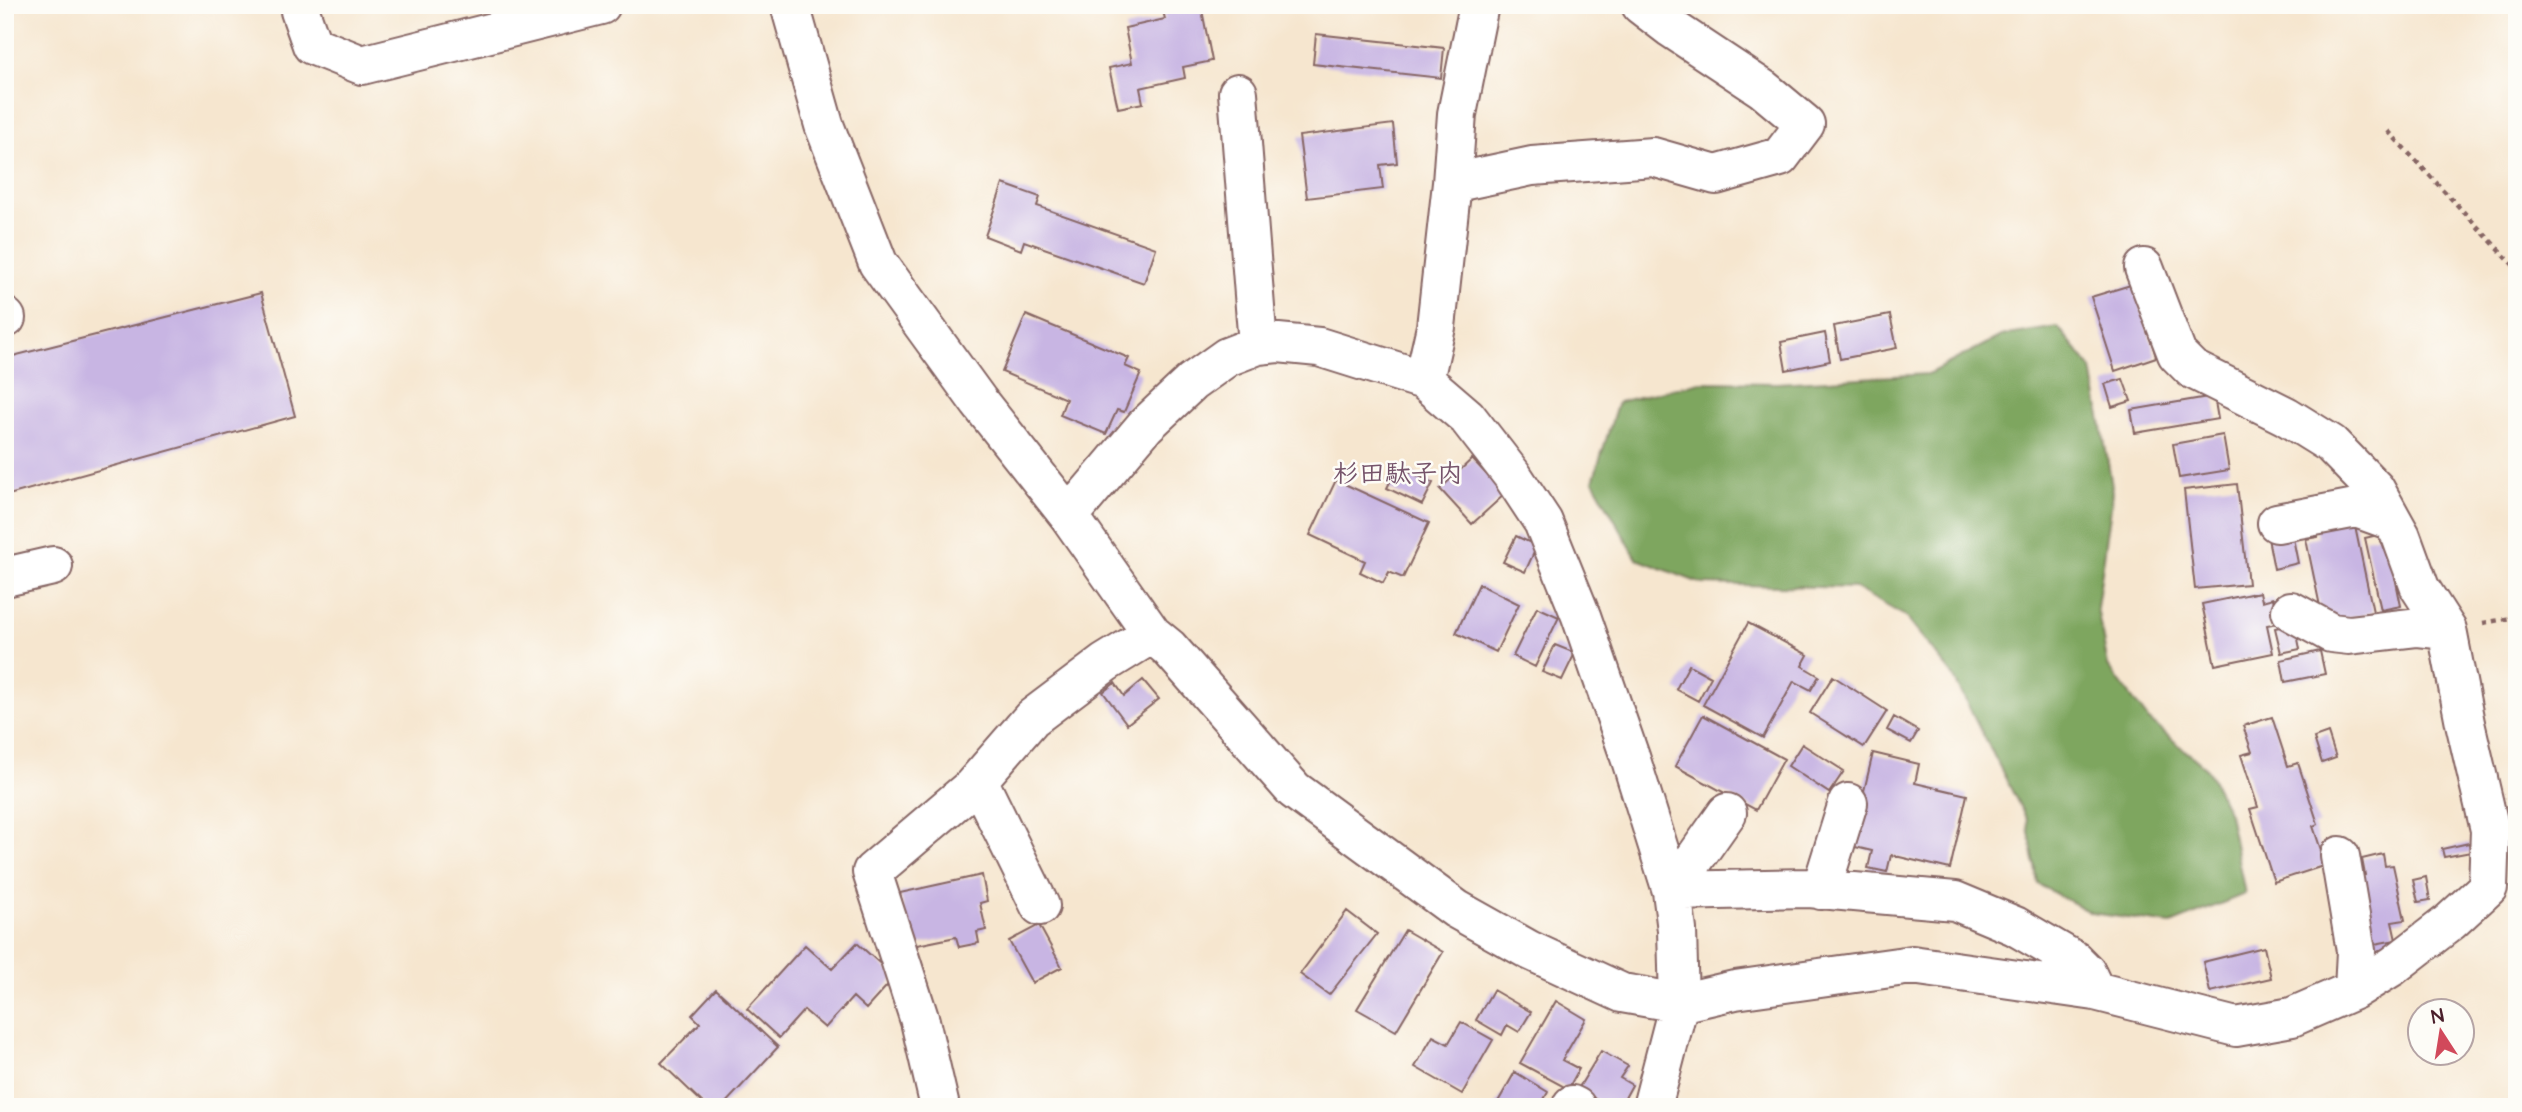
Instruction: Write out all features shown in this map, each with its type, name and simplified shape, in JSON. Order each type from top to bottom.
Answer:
[{"type":"street","points":[[300,11],[312,45],[362,65],[601,5]]},
{"type":"street","points":[[790,5],[824,125],[878,263],[979,402],[1069,516],[1152,634],[1169,648],[1294,790],[1456,909],[1530,950],[1622,993],[1679,1003],[1735,990],[1912,965],[2095,991],[2236,1027],[2292,1017],[2354,989],[2393,966],[2450,922],[2488,887],[2490,830],[2447,629],[2420,588],[2401,537],[2375,489],[2331,444],[2286,415],[2192,369],[2177,354],[2144,268]]},
{"type":"street","points":[[1424,380],[1436,327],[1457,114],[1479,5]]},
{"type":"street","points":[[1452,183],[1532,166],[1653,157],[1716,175],[1780,156],[1805,124],[1763,89],[1671,29],[1641,5]]},
{"type":"street","points":[[1238,93],[1258,345]]},
{"type":"street","points":[[1069,516],[1145,426],[1192,383],[1227,357],[1258,345],[1278,343],[1318,347],[1424,380],[1468,417],[1543,522],[1586,629],[1672,891],[1677,930],[1679,1003],[1652,1107]]},
{"type":"street","points":[[2277,523],[2356,508],[2392,520]]},
{"type":"street","points":[[5,577],[53,566]]},
{"type":"street","points":[[2291,611],[2331,633],[2349,635],[2418,627],[2447,629]]},
{"type":"street","points":[[940,1107],[920,1021],[872,872],[978,780],[1032,718],[1105,663],[1152,634]]},
{"type":"street","points":[[978,780],[1040,905]]},
{"type":"street","points":[[1821,890],[1848,803]]},
{"type":"street","points":[[1672,891],[1727,813]]},
{"type":"street","points":[[2340,856],[2356,951],[2354,989]]},
{"type":"street","points":[[1672,891],[1821,890],[1955,901],[2015,926],[2075,961],[2086,972],[2095,991]]},
{"type":"path","points":[[2388,131],[2517,270]]},
{"type":"green space","points":[[2058,327],[2092,369],[2113,492],[2097,608],[2108,666],[2148,719],[2207,769],[2229,814],[2245,894],[2171,924],[2091,913],[2038,884],[2027,820],[1952,674],[1905,616],[1855,588],[1702,584],[1637,559],[1593,481],[1618,402],[1700,382],[1777,383],[1928,374],[2001,336]]},
{"type":"building","points":[[1201,5],[1212,61],[1183,67],[1185,78],[1140,88],[1143,103],[1118,108],[1109,68],[1132,63],[1125,28],[1165,19],[1163,11]]},
{"type":"building","points":[[1316,34],[1444,48],[1441,78],[1313,64]]},
{"type":"building","points":[[1393,124],[1397,163],[1380,165],[1383,189],[1307,198],[1299,136]]},
{"type":"building","points":[[1003,184],[1040,197],[1037,206],[1156,248],[1144,283],[1024,241],[1021,250],[985,236]]},
{"type":"building","points":[[2134,284],[2156,357],[2115,371],[2091,297]]},
{"type":"building","points":[[261,293],[295,416],[5,496],[5,358]]},
{"type":"building","points":[[1026,315],[1129,358],[1125,366],[1141,373],[1124,412],[1117,410],[1106,434],[1060,415],[1066,399],[1002,372]]},
{"type":"building","points":[[1890,315],[1897,348],[1840,359],[1834,326]]},
{"type":"building","points":[[1825,333],[1830,361],[1786,370],[1781,342]]},
{"type":"building","points":[[2123,379],[2131,401],[2112,407],[2105,384]]},
{"type":"building","points":[[2214,396],[2218,419],[2135,433],[2131,410]]},
{"type":"building","points":[[2223,435],[2229,470],[2179,478],[2173,444]]},
{"type":"building","points":[[1472,459],[1505,494],[1472,524],[1440,489]]},
{"type":"building","points":[[1398,466],[1433,483],[1422,505],[1387,488]]},
{"type":"building","points":[[1336,480],[1429,523],[1403,578],[1389,572],[1383,583],[1360,572],[1365,561],[1310,535]]},
{"type":"building","points":[[2237,484],[2248,584],[2195,589],[2184,490]]},
{"type":"building","points":[[2353,517],[2373,612],[2335,620],[2322,616],[2306,539],[2318,537],[2315,525]]},
{"type":"building","points":[[2291,528],[2298,563],[2274,569],[2267,533]]},
{"type":"building","points":[[2386,533],[2401,606],[2381,610],[2365,538]]},
{"type":"building","points":[[1516,536],[1537,546],[1525,572],[1503,562]]},
{"type":"building","points":[[1479,584],[1519,604],[1496,652],[1456,633]]},
{"type":"building","points":[[2260,592],[2262,601],[2273,598],[2278,623],[2267,625],[2273,653],[2215,665],[2202,604]]},
{"type":"building","points":[[1537,607],[1559,617],[1535,667],[1513,656]]},
{"type":"building","points":[[1748,623],[1808,655],[1802,666],[1819,676],[1811,690],[1794,681],[1763,738],[1703,705]]},
{"type":"building","points":[[2295,624],[2300,649],[2281,653],[2275,628]]},
{"type":"building","points":[[1555,645],[1575,653],[1562,680],[1542,672]]},
{"type":"building","points":[[2320,651],[2325,674],[2285,682],[2281,660]]},
{"type":"building","points":[[1689,665],[1711,677],[1698,701],[1676,689]]},
{"type":"building","points":[[1833,676],[1887,711],[1864,747],[1810,713]]},
{"type":"building","points":[[1143,680],[1159,699],[1127,724],[1103,692],[1115,683],[1124,696]]},
{"type":"building","points":[[1703,715],[1784,759],[1756,810],[1675,766]]},
{"type":"building","points":[[1894,717],[1918,731],[1911,743],[1887,730]]},
{"type":"building","points":[[2272,717],[2288,766],[2298,763],[2318,824],[2313,826],[2326,865],[2274,882],[2250,809],[2258,807],[2241,755],[2252,752],[2243,726]]},
{"type":"building","points":[[2328,733],[2336,758],[2322,763],[2314,738]]},
{"type":"building","points":[[1802,744],[1844,771],[1829,793],[1788,766]]},
{"type":"building","points":[[1873,753],[1919,764],[1915,783],[1967,795],[1950,869],[1891,855],[1887,872],[1868,868],[1872,851],[1851,846]]},
{"type":"building","points":[[2469,843],[2471,852],[2444,857],[2442,849]]},
{"type":"building","points":[[2383,854],[2385,866],[2393,865],[2405,920],[2392,922],[2396,940],[2369,945],[2355,877],[2365,875],[2362,859]]},
{"type":"building","points":[[982,875],[987,901],[980,903],[986,930],[977,932],[979,943],[959,947],[956,937],[912,946],[900,893]]},
{"type":"building","points":[[2426,877],[2430,900],[2418,902],[2413,880]]},
{"type":"building","points":[[1347,911],[1377,934],[1329,995],[1300,974]]},
{"type":"building","points":[[1039,925],[1062,967],[1032,983],[1009,941]]},
{"type":"building","points":[[1405,930],[1443,952],[1396,1031],[1357,1009]]},
{"type":"building","points":[[857,943],[895,977],[866,1009],[853,997],[825,1028],[804,1010],[779,1038],[747,1009],[805,945],[832,969]]},
{"type":"building","points":[[2264,947],[2271,978],[2210,992],[2203,962]]},
{"type":"building","points":[[716,989],[778,1047],[722,1107],[707,1107],[661,1063],[700,1023],[692,1015]]},
{"type":"building","points":[[1493,990],[1531,1012],[1519,1032],[1507,1025],[1502,1035],[1476,1020]]},
{"type":"building","points":[[1556,1001],[1586,1019],[1562,1060],[1579,1069],[1568,1089],[1520,1063]]},
{"type":"building","points":[[1461,1022],[1493,1040],[1462,1094],[1415,1067],[1433,1036],[1448,1044]]},
{"type":"building","points":[[1601,1051],[1628,1066],[1620,1078],[1632,1085],[1620,1107],[1609,1107],[1578,1089]]},
{"type":"building","points":[[1515,1072],[1548,1092],[1542,1103],[1548,1107],[1495,1107]]},
{"type":"district","name":"杉田駄子内","points":[[1398,473]]}]
